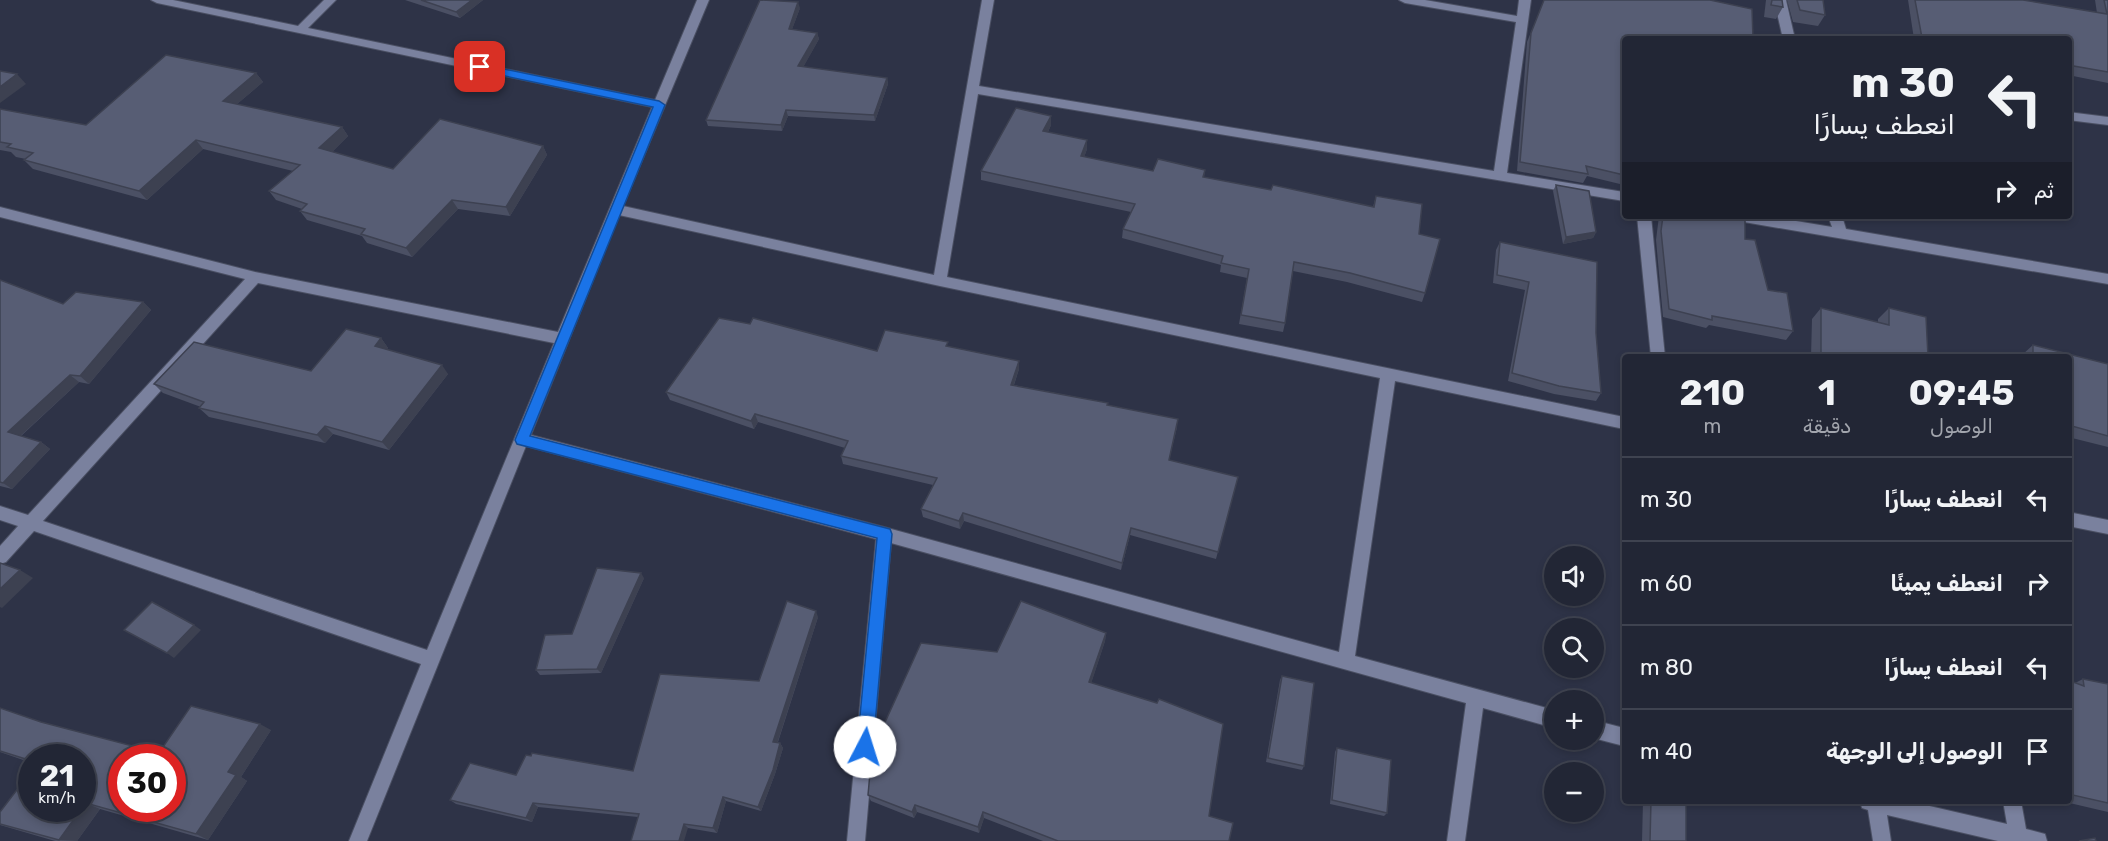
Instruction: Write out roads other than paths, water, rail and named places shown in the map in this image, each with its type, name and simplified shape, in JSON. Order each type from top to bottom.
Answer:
[{"type":"street","points":[[157,0],[659,105]]},
{"type":"street","points":[[300,30],[330,0]]},
{"type":"street","points":[[358,841],[615,209],[703,0]]},
{"type":"street","points":[[940,281],[988,0]]},
{"type":"street","points":[[1405,0],[1523,20]]},
{"type":"street","points":[[1500,177],[1525,0]]},
{"type":"street","points":[[1780,0],[1789,36]]},
{"type":"street","points":[[974,89],[1622,197]]},
{"type":"street","points":[[2072,117],[2108,122]]},
{"type":"street","points":[[615,209],[940,281],[1622,423]]},
{"type":"street","points":[[0,212],[255,277],[563,339]]},
{"type":"street","points":[[1644,219],[1658,354]]},
{"type":"street","points":[[1756,219],[2108,279]]},
{"type":"street","points":[[1836,219],[1840,233]]},
{"type":"street","points":[[0,557],[255,277]]},
{"type":"street","points":[[1346,662],[1388,375]]},
{"type":"street","points":[[522,440],[884,534],[1544,715]]},
{"type":"street","points":[[0,513],[432,660]]},
{"type":"street","points":[[2072,520],[2108,527]]},
{"type":"street","points":[[856,841],[884,534]]},
{"type":"street","points":[[1456,841],[1475,698]]},
{"type":"street","points":[[1604,732],[1622,736]]},
{"type":"street","points":[[1873,804],[1882,841]]},
{"type":"street","points":[[1882,804],[2038,841]]},
{"type":"street","points":[[2013,804],[2018,836]]}]
